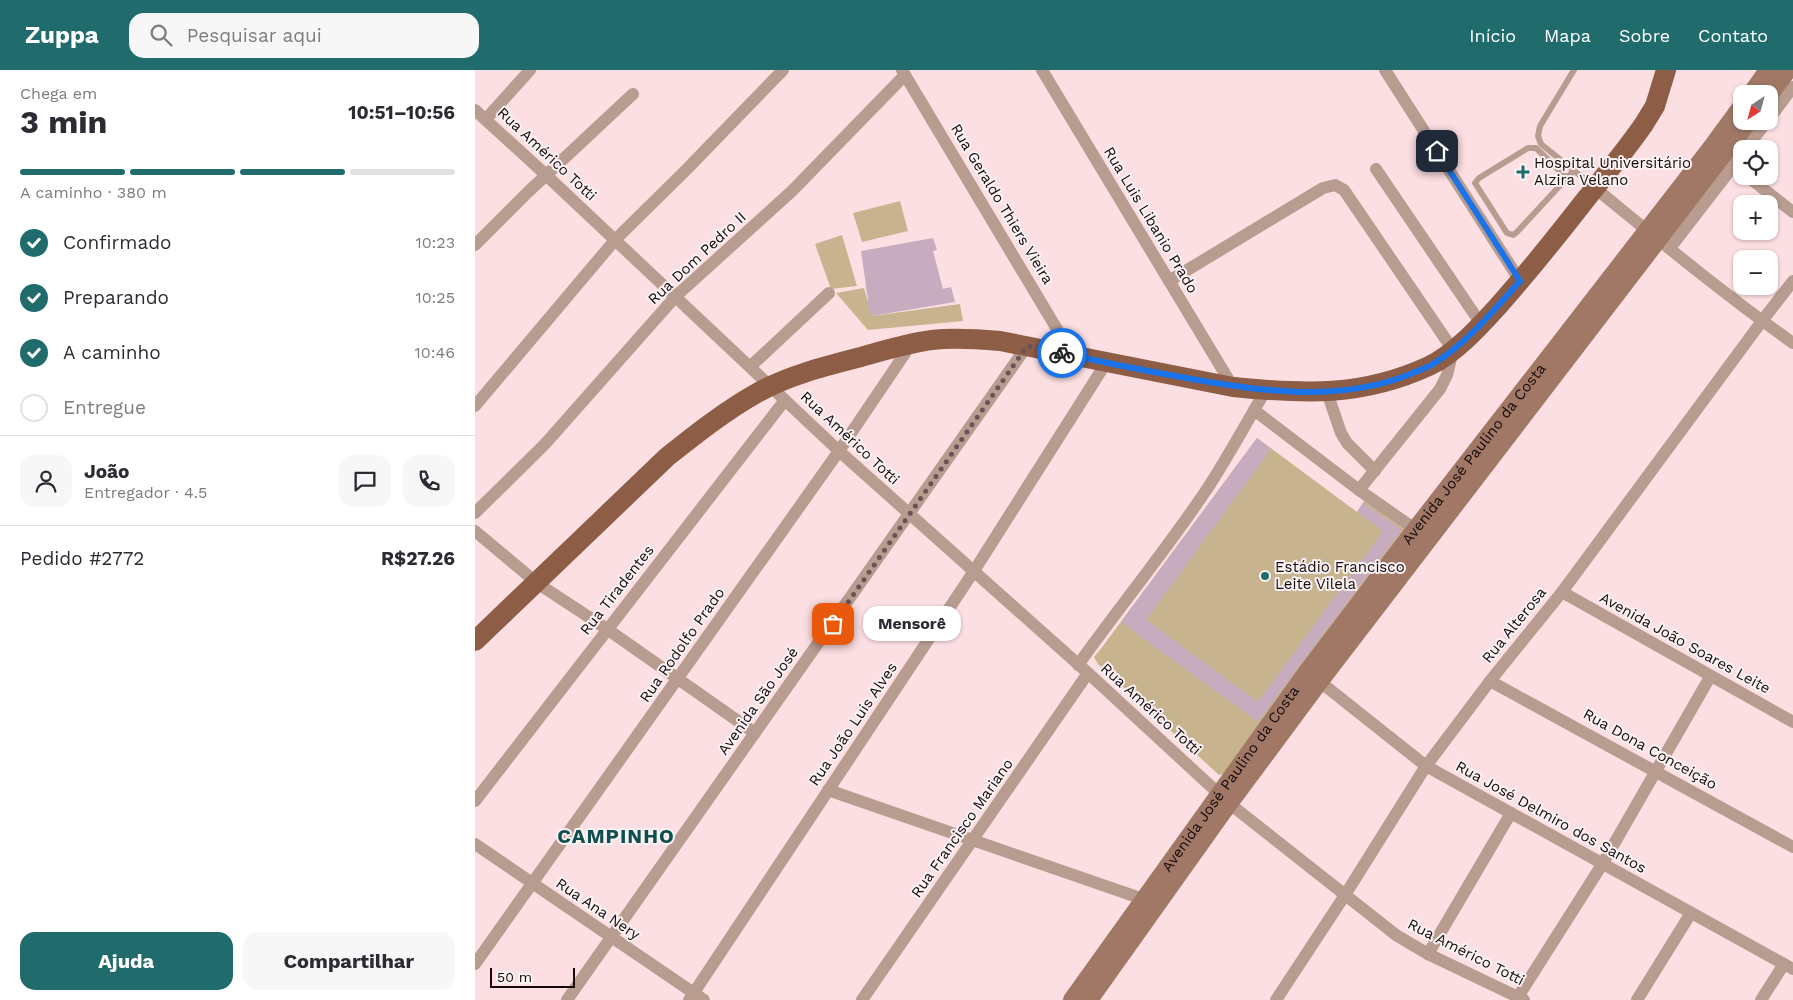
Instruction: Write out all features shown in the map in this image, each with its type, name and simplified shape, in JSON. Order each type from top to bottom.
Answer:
[{"type":"main road","points":[[475,641],[667,457],[725,412],[770,386],[833,364],[911,343],[934,340],[973,339],[1000,341],[1233,387],[1327,392],[1353,390],[1400,378],[1431,365],[1453,350],[1481,324],[1520,281],[1632,142],[1655,106],[1666,70]]},
{"type":"main road","points":[[1757,85],[1768,70]]},
{"type":"main road","points":[[1778,86],[1789,75]]},
{"type":"main road","name":"Avenida José Paulino da Costa","points":[[1730,160],[1736,130]]},
{"type":"main road","name":"Avenida José Paulino da Costa","points":[[1072,1000],[1149,903],[1313,677],[1422,534],[1658,239],[1730,160],[1745,130]]},
{"type":"main road","name":"Avenida José Paulino da Costa","points":[[1089,1000],[1149,903]]},
{"type":"street","points":[[486,120],[530,70]]},
{"type":"street","points":[[475,406],[615,240],[783,70]]},
{"type":"street","name":"Rua Luis Libanio Prado","points":[[1042,70],[1233,387]]},
{"type":"street","points":[[1385,70],[1520,281]]},
{"type":"street","name":"Rua Dom Pedro II","points":[[475,513],[545,444],[675,296],[792,192],[903,72]]},
{"type":"street","name":"Rua Geraldo Thiers Vieira","points":[[903,72],[1073,356]]},
{"type":"street","points":[[1778,99],[1789,75]]},
{"type":"street","points":[[475,245],[633,94]]},
{"type":"street","name":"Rua Américo Totti","points":[[475,110],[751,366],[839,451],[1083,669],[1224,799],[1395,935],[1429,954],[1521,999]]},
{"type":"street","points":[[1658,239],[1730,160]]},
{"type":"street","points":[[1376,169],[1481,324]]},
{"type":"street","points":[[1169,281],[1323,188],[1335,185],[1340,187],[1351,198],[1453,350],[1447,375],[1439,389],[1359,490]]},
{"type":"street","points":[[1758,185],[1793,212]]},
{"type":"street","points":[[1595,188],[1793,344]]},
{"type":"street","name":"Rua Alterosa","points":[[1276,1000],[1426,766],[1490,681],[1562,592],[1762,321],[1793,282]]},
{"type":"street","points":[[751,366],[829,293]]},
{"type":"street","name":"Rua Rodolfo Prado","points":[[475,964],[839,451],[911,343]]},
{"type":"street","name":"Avenida São José","points":[[567,1000],[1027,346]]},
{"type":"street","name":"Rua João Luis Alves","points":[[696,998],[828,790],[974,571],[1106,363]]},
{"type":"street","name":"Rua Francisco Mariano","points":[[862,1000],[974,840],[1083,669],[1188,516],[1237,440],[1266,390]]},
{"type":"street","points":[[1327,392],[1341,433],[1347,443],[1375,470]]},
{"type":"street","name":"Rua Tiradentes","points":[[475,800],[785,400]]},
{"type":"street","points":[[1254,410],[1359,490],[1422,534]]},
{"type":"street","points":[[475,531],[537,583],[607,629],[755,733]]},
{"type":"street","name":"Avenida João Soares Leite","points":[[1562,592],[1793,722]]},
{"type":"street","name":"Rua José Delmiro dos Santos","points":[[1313,677],[1426,766],[1788,967]]},
{"type":"street","points":[[1521,999],[1603,863],[1710,677]]},
{"type":"street","name":"Rua Dona Conceição","points":[[1490,681],[1656,770],[1793,847]]},
{"type":"street","points":[[828,790],[1149,903]]},
{"type":"street","points":[[1429,954],[1511,813]]},
{"type":"street","name":"Rua Ana Nery","points":[[475,844],[696,998]]},
{"type":"street","points":[[1637,1000],[1691,913]]},
{"type":"street","points":[[1761,1000],[1788,967]]},
{"type":"lane","points":[[1574,70],[1539,126],[1538,136],[1541,144],[1595,188]]},
{"type":"lane","points":[[1567,178],[1536,148],[1532,147],[1479,178],[1475,183],[1507,233],[1513,235],[1567,178],[1574,170]]},
{"type":"shaded area","points":[[900,201],[908,231],[862,242],[853,213]]},
{"type":"shaded area","points":[[842,235],[857,286],[831,289],[815,244]]},
{"type":"shaded area","points":[[864,288],[872,316],[960,304],[963,321],[868,330],[836,293]]},
{"type":"shaded area","name":"Estádio Francisco Leite Vilela","points":[[1257,438],[1357,512],[1366,498],[1409,529],[1227,773],[1219,775],[1098,664],[1094,657]]},
{"type":"building","points":[[933,238],[937,250],[933,251],[943,289],[951,287],[955,302],[872,316],[867,301],[861,251]]},
{"type":"building","points":[[1257,438],[1271,449],[1146,620],[1258,702],[1383,531],[1357,512],[1363,503],[1402,530],[1258,722],[1121,622]]},
{"type":"way so far","points":[[833,624],[1027,346],[1062,353]]},
{"type":"place","name":"Hospital Universitário Alzira Velano","points":[[1523,172]]},
{"type":"place","name":"Estádio Francisco Leite Vilela","points":[[1265,576]]},
{"type":"place","name":"Mensorê","points":[[833,624]]},
{"type":"district","name":"CAMPINHO","points":[[616,836]]},
{"type":"route","points":[[1062,353],[1233,387],[1327,392],[1373,386],[1400,378],[1431,365],[1453,350],[1481,324],[1520,281],[1437,151]]}]
